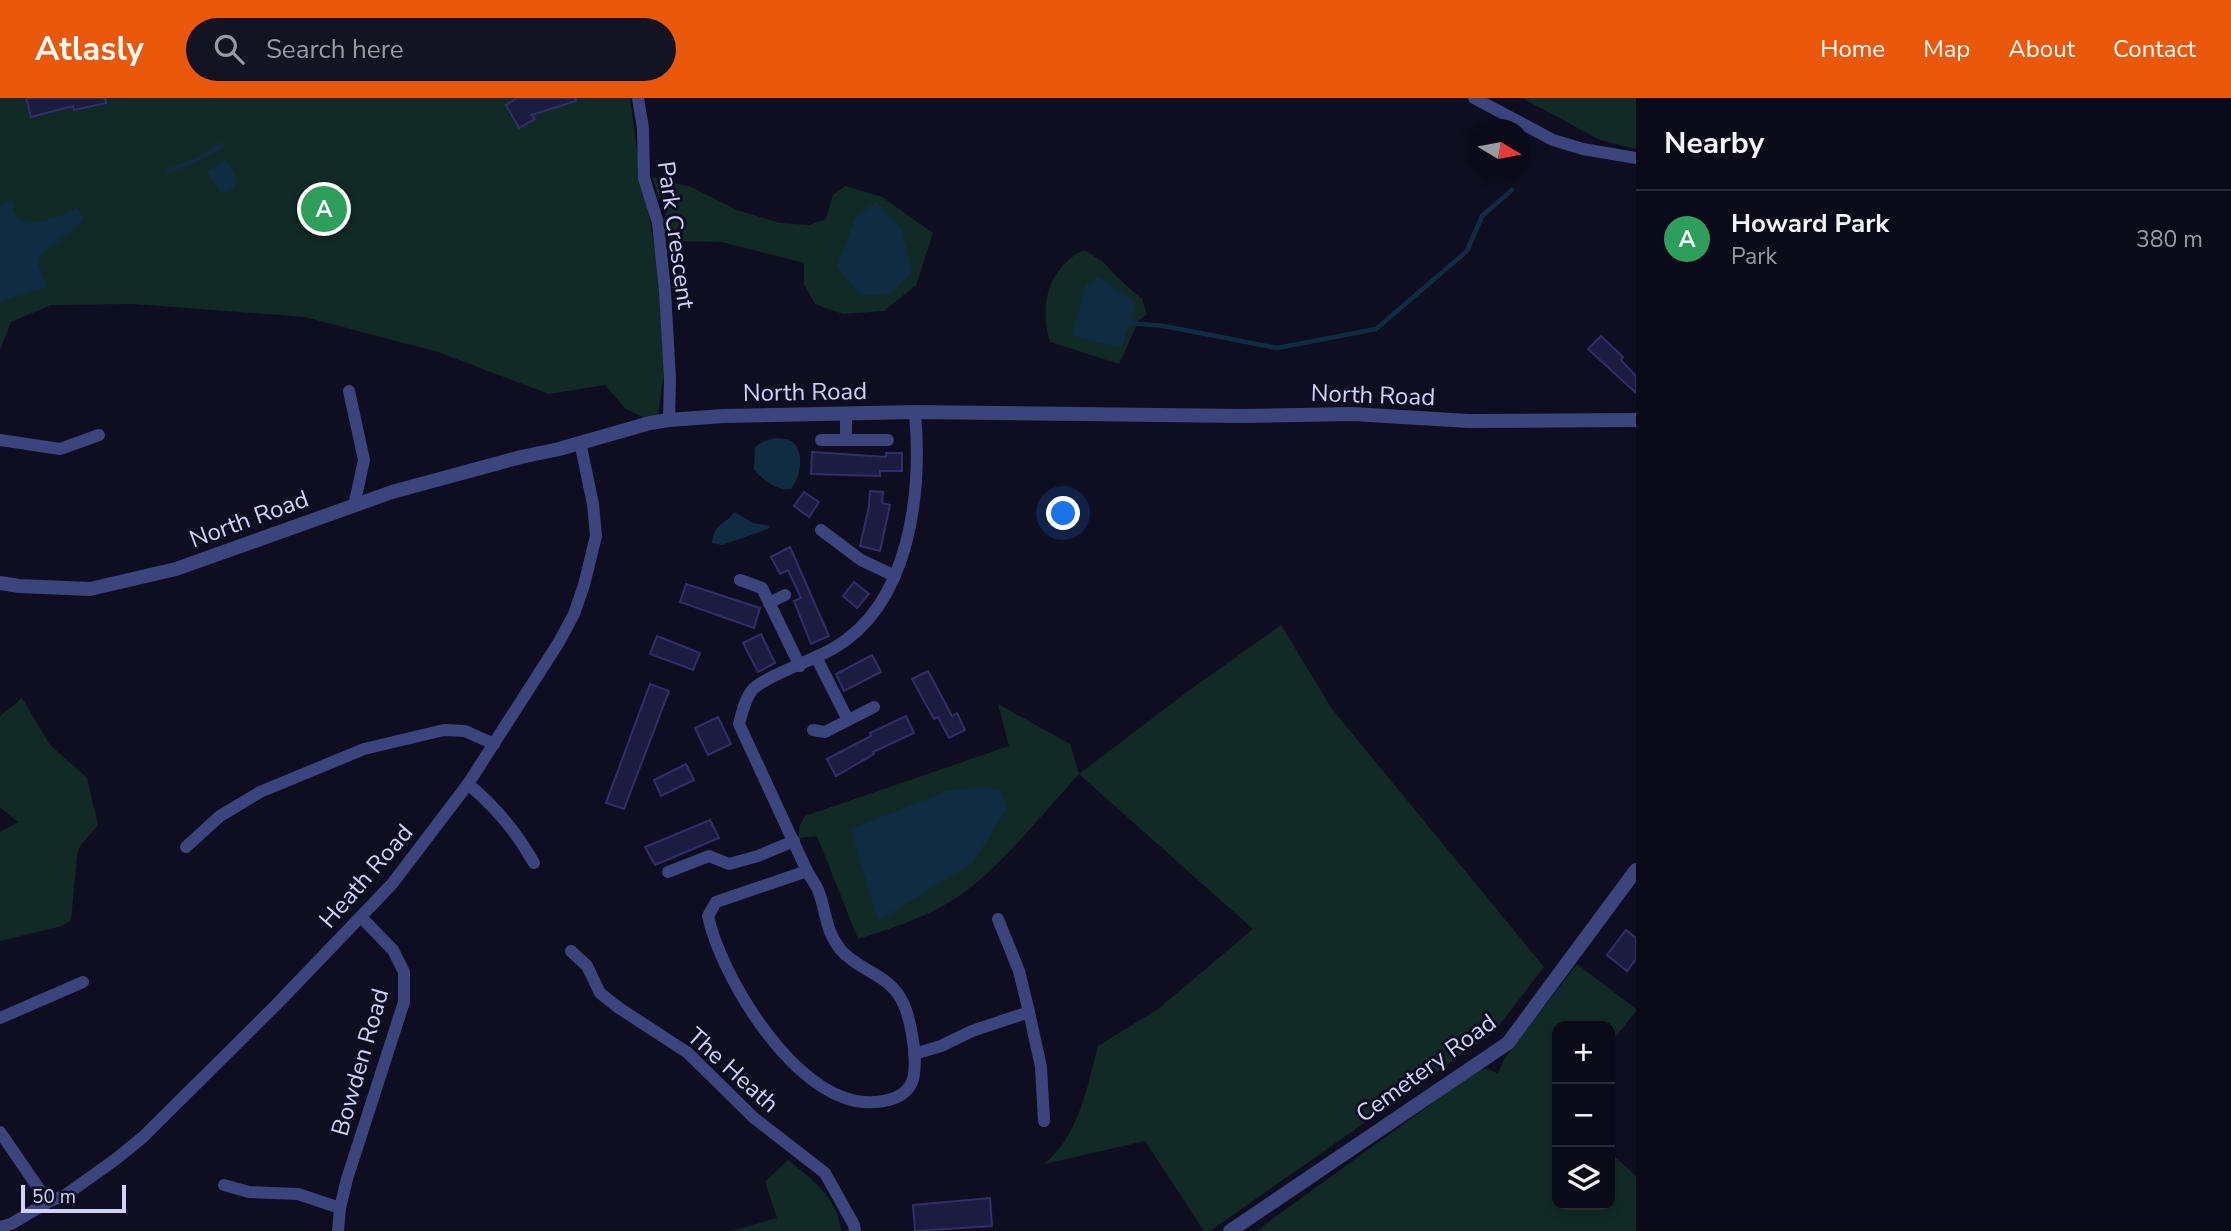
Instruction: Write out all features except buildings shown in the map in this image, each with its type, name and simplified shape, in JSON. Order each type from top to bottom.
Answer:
[{"type":"street","name":"Park Crescent","points":[[638,98],[643,128],[644,178],[658,223],[665,291],[670,379],[668,420]]},
{"type":"street","points":[[1474,98],[1553,140],[1583,149],[1636,158]]},
{"type":"street","points":[[349,391],[364,460],[354,506]]},
{"type":"street","name":"North Road","points":[[0,583],[90,589],[176,569],[404,488],[668,420],[915,412],[1242,416],[1353,414],[1468,421],[1636,420]]},
{"type":"street","points":[[807,871],[716,902],[708,916],[713,941],[749,1009],[778,1048],[805,1073],[844,1098],[880,1101],[896,1098],[912,1082],[914,1054],[909,1020],[901,998],[885,980],[841,950],[826,925],[817,889],[739,724],[753,690],[768,679],[837,646],[873,614],[895,576],[908,532],[913,498],[916,465],[915,412]]},
{"type":"street","points":[[846,414],[846,440]]},
{"type":"street","points":[[0,440],[60,449],[99,435]]},
{"type":"street","points":[[821,440],[888,440]]},
{"type":"street","name":"Heath Road","points":[[0,1227],[11,1224],[67,1194],[143,1137],[392,884],[468,784],[559,642],[574,614],[584,585],[596,536],[593,504],[580,442]]},
{"type":"street","points":[[821,530],[862,560],[895,576]]},
{"type":"street","points":[[740,580],[762,588],[800,666]]},
{"type":"street","points":[[769,603],[785,595]]},
{"type":"street","points":[[816,657],[848,720]]},
{"type":"street","points":[[813,730],[825,732],[874,707]]},
{"type":"street","points":[[186,847],[220,816],[260,792],[364,749],[444,730],[465,731],[494,744]]},
{"type":"street","points":[[468,784],[489,801],[514,829],[534,863]]},
{"type":"street","points":[[668,872],[709,856],[729,864],[758,856],[794,841]]},
{"type":"street","name":"Cemetery Road","points":[[1230,1231],[1508,1043],[1636,870]]},
{"type":"street","name":"Bowden Road","points":[[338,1231],[340,1208],[404,1002],[404,972],[393,950],[361,917]]},
{"type":"street","points":[[998,919],[1019,971],[1029,1012],[1041,1067],[1044,1121]]},
{"type":"street","name":"The Heath","points":[[571,951],[587,966],[600,993],[688,1053],[754,1118],[825,1173],[855,1231]]},
{"type":"street","points":[[0,1018],[83,982]]},
{"type":"street","points":[[914,1054],[1029,1012]]},
{"type":"street","points":[[0,1132],[48,1202]]},
{"type":"street","points":[[224,1185],[249,1192],[298,1194],[340,1208]]},
{"type":"green space","points":[[0,98],[630,98],[658,266],[664,371],[657,424],[626,409],[605,385],[549,394],[438,352],[305,317],[134,304],[51,305],[11,322],[0,350]]},
{"type":"green space","points":[[1522,98],[1636,98],[1636,149],[1600,140]]},
{"type":"green space","points":[[652,177],[691,187],[737,210],[780,223],[809,225],[826,219],[833,195],[845,186],[882,197],[933,233],[916,285],[884,311],[843,314],[815,304],[804,284],[804,263],[722,242],[671,241],[667,219]]},
{"type":"green space","points":[[1084,250],[1102,261],[1142,299],[1147,314],[1139,320],[1119,364],[1050,342],[1046,315],[1049,289],[1062,266]],"holes":[[[1099,276],[1135,303],[1124,343]]]},
{"type":"green space","points":[[1281,625],[1332,709],[1544,967],[1494,1032],[1210,1231],[1204,1231],[1145,1141],[1044,1164],[1066,1140],[1074,1125],[1098,1046],[1158,1009],[1253,929],[1079,774]]},
{"type":"green space","points":[[22,698],[50,745],[87,778],[98,825],[80,846],[77,855],[71,920],[62,926],[0,941],[0,832],[18,822],[0,807],[0,716]]},
{"type":"green space","points":[[998,704],[1070,744],[1079,774],[1000,861],[965,891],[927,914],[858,939],[817,836],[799,838],[799,827],[805,816],[1009,746]]},
{"type":"green space","points":[[1577,964],[1636,1009],[1615,1038],[1615,1021],[1552,1021],[1552,1210],[1615,1210],[1615,1157],[1636,1176],[1636,1231],[1256,1231],[1478,1070],[1489,1069],[1498,1074],[1505,1058]]},
{"type":"green space","points":[[788,1160],[815,1182],[829,1199],[839,1219],[841,1231],[732,1231],[777,1218],[765,1182]]},
{"type":"water","points":[[226,159],[237,180],[231,190],[221,193],[207,172]]},
{"type":"water","points":[[12,199],[18,220],[41,221],[78,207],[84,220],[40,256],[38,263],[47,287],[0,302],[0,206]]},
{"type":"water","points":[[876,202],[901,228],[912,272],[891,293],[861,296],[837,267],[855,218]]},
{"type":"water","points":[[1099,276],[1136,303],[1124,343],[1115,347],[1072,335],[1086,285]]},
{"type":"water","points":[[776,438],[789,440],[798,449],[799,471],[791,489],[775,486],[754,470],[755,447]]},
{"type":"water","points":[[734,512],[753,523],[770,526],[722,545],[712,543],[715,531]]},
{"type":"water","points":[[978,787],[1001,790],[1007,809],[972,863],[878,921],[851,829],[947,791]]},
{"type":"waterway","points":[[168,171],[196,160],[224,144]]},
{"type":"waterway","points":[[1130,323],[1164,326],[1277,348],[1376,329],[1467,251],[1482,216],[1512,190]]},
{"type":"place","name":"Howard Park","points":[[324,209]]}]
